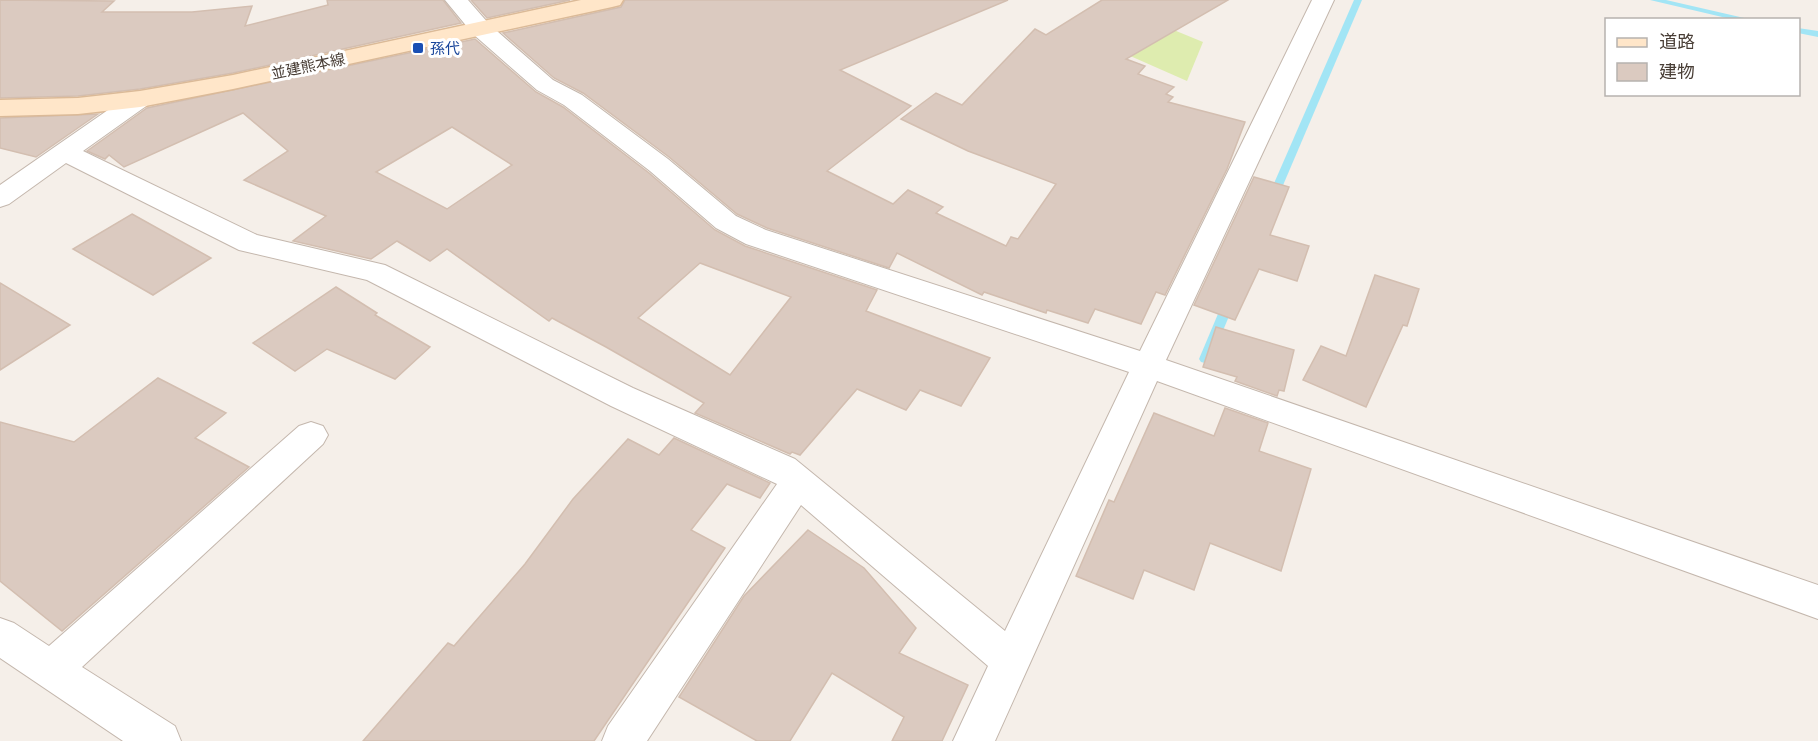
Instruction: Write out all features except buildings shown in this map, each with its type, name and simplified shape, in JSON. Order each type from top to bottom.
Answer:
[{"type":"main road","name":"並建熊本線","points":[[0,108],[78,106],[140,99],[612,0]]},
{"type":"street","points":[[456,0],[481,29],[545,85],[573,99],[726,222],[756,237],[1148,366],[1818,602]]},
{"type":"street","points":[[974,741],[1148,366],[1323,0]]},
{"type":"street","points":[[0,198],[140,99]]},
{"type":"street","points":[[64,152],[249,243],[375,272],[622,397],[783,469],[1011,661]]},
{"type":"street","points":[[51,670],[311,435]]},
{"type":"street","points":[[623,741],[798,481]]},
{"type":"street","points":[[0,636],[160,741]]},
{"type":"green space","points":[[1142,17],[1203,42],[1187,81],[1103,44]]},
{"type":"waterway","points":[[1273,197],[1358,0]]},
{"type":"waterway","points":[[1654,0],[1740,18]]},
{"type":"waterway","points":[[1800,30],[1818,34]]},
{"type":"waterway","points":[[1205,359],[1229,302]]},
{"type":"place","name":"孫代","points":[[418,48]]}]
